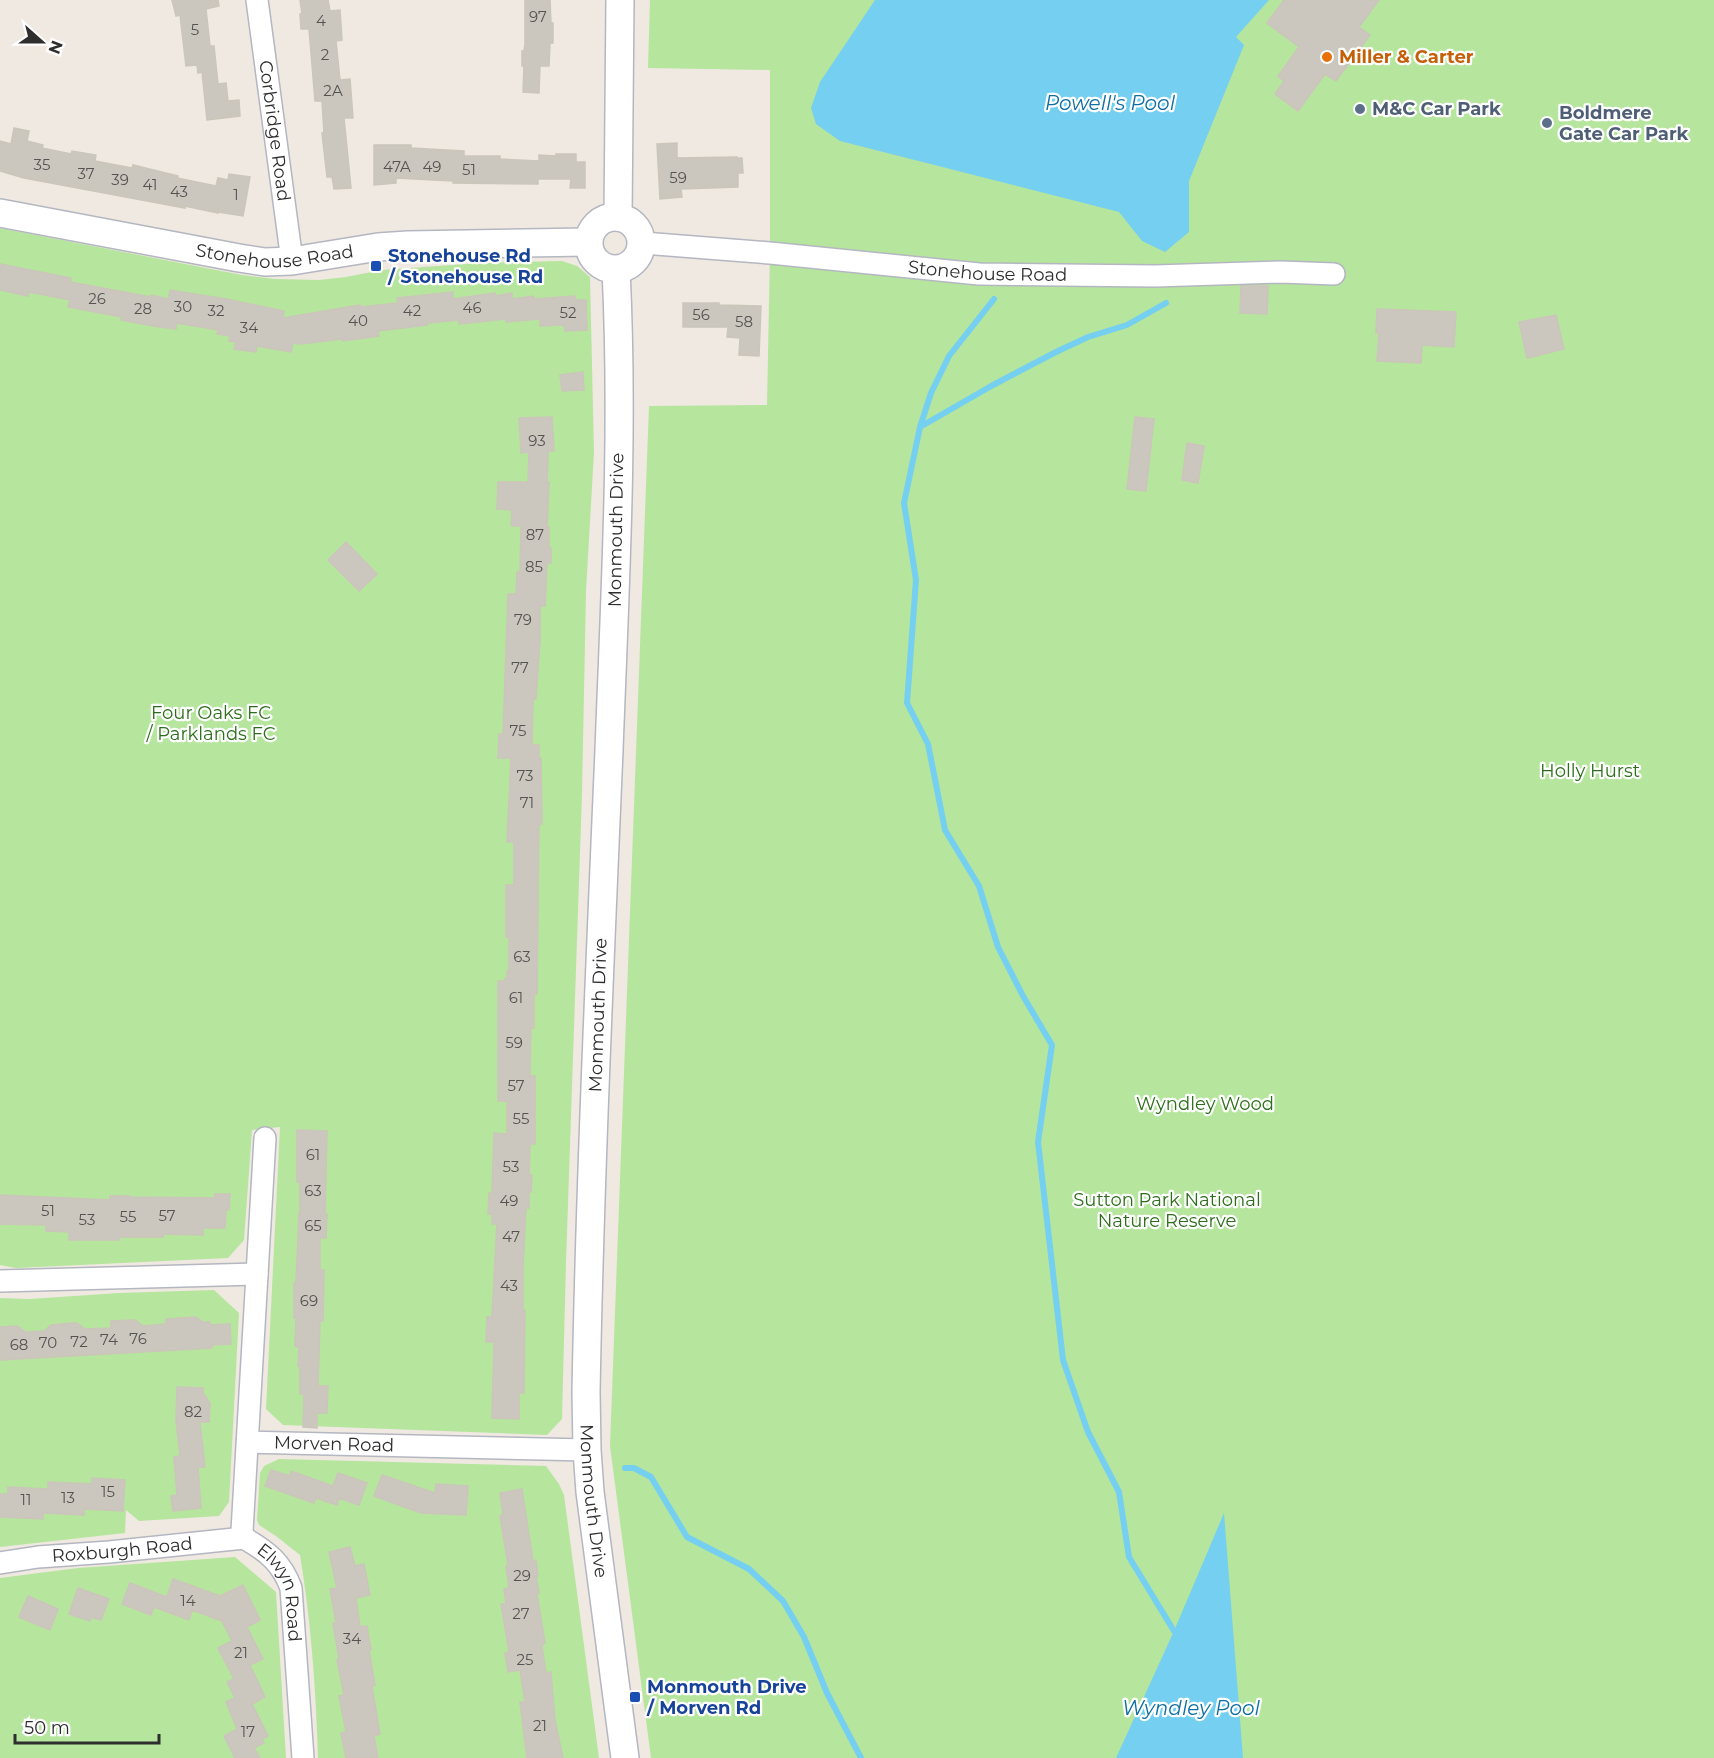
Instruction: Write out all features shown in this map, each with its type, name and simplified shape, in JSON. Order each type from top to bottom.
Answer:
[{"type":"street","name":"Corbridge Road","points":[[257,0],[292,261]]},
{"type":"street","points":[[618,217],[620,0]]},
{"type":"street","name":"Stonehouse Road","points":[[0,213],[265,262],[292,261],[378,247],[588,242]]},
{"type":"street","points":[[618,217],[628,220],[638,228],[643,243],[637,260],[628,267],[616,270],[601,266],[592,257],[588,242],[593,228],[604,219],[618,217]]},
{"type":"street","name":"Stonehouse Road","points":[[643,243],[782,254],[979,274],[1165,276],[1281,272],[1334,274]]},
{"type":"street","name":"Monmouth Drive","points":[[616,270],[619,332],[618,531],[586,1392],[590,1492],[625,1758]]},
{"type":"street","name":"Morven Road","points":[[265,1138],[248,1442],[587,1450]]},
{"type":"street","points":[[0,1281],[257,1274]]},
{"type":"street","name":"Elwyn Road","points":[[248,1442],[242,1531],[244,1538],[261,1547],[276,1559],[291,1588],[303,1758]]},
{"type":"street","name":"Roxburgh Road","points":[[0,1563],[38,1557],[244,1538]]},
{"type":"green space","name":"Sutton Park National Nature Reserve","points":[[650,0],[1714,0],[1714,1758],[651,1758],[610,1446],[649,406],[767,405],[770,70],[648,68]]},
{"type":"green space","name":"Four Oaks FC / Parklands FC","points":[[0,228],[242,275],[275,279],[319,280],[382,270],[480,263],[562,261],[577,266],[590,277],[594,452],[586,591],[582,794],[562,1419],[547,1435],[283,1425],[266,1409],[280,1127],[252,1130],[244,1240],[228,1258],[16,1268],[0,1265]]},
{"type":"green space","points":[[214,1290],[239,1313],[229,1502],[219,1516],[139,1521],[126,1510],[125,1533],[0,1547],[0,1298],[30,1299]]},
{"type":"green space","points":[[279,1459],[546,1466],[564,1495],[599,1758],[318,1758],[312,1656],[300,1555],[259,1525],[257,1520],[260,1473],[264,1466]]},
{"type":"green space","points":[[235,1557],[276,1592],[286,1758],[0,1758],[0,1578],[78,1568]]},
{"type":"water","name":"Powell's Pool","points":[[875,0],[1269,0],[1236,37],[1244,45],[1189,181],[1189,232],[1165,252],[1142,241],[1119,212],[840,141],[816,124],[811,108],[820,82]]},
{"type":"water","name":"Wyndley Pool","points":[[1224,1513],[1243,1758],[1116,1758],[1174,1631]]},
{"type":"building","points":[[172,0],[218,0],[219,6],[206,9],[210,46],[214,46],[218,84],[226,83],[228,101],[239,100],[240,116],[207,120],[202,72],[198,73],[197,65],[186,66],[180,15],[176,16]]},
{"type":"building","points":[[300,0],[328,0],[330,11],[340,10],[342,40],[336,41],[340,80],[350,79],[353,118],[344,118],[351,188],[334,189],[332,177],[327,177],[322,133],[324,133],[322,101],[315,101],[309,29],[301,29]]},
{"type":"building","points":[[525,0],[550,0],[553,43],[550,43],[549,66],[540,66],[539,93],[523,92],[522,51],[524,51],[525,44]]},
{"type":"building","name":"Miller & Carter","points":[[1284,0],[1379,0],[1359,27],[1370,35],[1336,81],[1325,74],[1298,111],[1275,94],[1284,81],[1278,76],[1299,47],[1267,23]]},
{"type":"building","points":[[14,128],[29,131],[27,141],[43,145],[42,148],[71,154],[72,151],[96,155],[95,161],[132,168],[133,165],[178,176],[177,178],[216,186],[218,178],[228,180],[229,174],[250,177],[243,216],[185,206],[185,208],[24,178],[0,171],[0,141],[11,144]]},
{"type":"building","points":[[677,143],[677,158],[742,158],[743,173],[738,173],[738,187],[681,189],[682,197],[660,199],[657,144]]},
{"type":"building","points":[[374,145],[411,145],[411,148],[464,151],[464,156],[500,156],[500,159],[539,161],[539,155],[576,154],[576,162],[585,162],[585,188],[570,188],[571,179],[538,179],[538,184],[453,183],[453,181],[396,178],[396,183],[374,185]]},
{"type":"building","points":[[0,264],[71,278],[70,282],[151,297],[151,295],[168,299],[170,290],[226,299],[284,311],[283,318],[360,305],[360,307],[398,303],[397,298],[453,292],[453,299],[495,293],[496,296],[512,293],[512,299],[534,296],[534,299],[575,296],[575,300],[586,300],[587,330],[565,331],[564,325],[540,326],[540,319],[506,322],[506,319],[459,324],[459,320],[378,331],[379,336],[343,341],[343,339],[293,343],[291,352],[257,346],[256,352],[234,349],[236,342],[229,341],[230,336],[217,334],[218,330],[177,323],[176,329],[159,327],[121,320],[122,317],[68,307],[70,300],[29,292],[28,296],[0,290]]},
{"type":"building","points":[[1241,286],[1268,286],[1267,314],[1240,313]]},
{"type":"building","points":[[683,303],[761,306],[759,356],[739,355],[740,338],[727,337],[728,327],[683,327]]},
{"type":"building","points":[[1377,309],[1456,312],[1454,347],[1422,345],[1421,363],[1377,361],[1379,333],[1376,333]]},
{"type":"building","points":[[1556,315],[1564,349],[1527,358],[1519,322]]},
{"type":"building","points":[[583,372],[584,390],[562,391],[560,375]]},
{"type":"building","points":[[552,417],[554,451],[548,451],[547,482],[549,482],[547,527],[549,527],[551,563],[547,563],[545,606],[540,606],[536,699],[533,699],[532,745],[539,745],[539,758],[541,758],[542,824],[539,824],[537,994],[534,994],[534,1028],[531,1028],[530,1076],[535,1076],[535,1144],[530,1144],[529,1175],[532,1175],[529,1208],[526,1208],[523,1266],[524,1393],[519,1393],[519,1419],[492,1418],[494,1342],[486,1342],[487,1317],[492,1317],[497,1224],[492,1224],[492,1214],[488,1214],[489,1193],[492,1194],[494,1133],[507,1134],[507,1101],[498,1101],[498,981],[505,981],[507,971],[509,972],[506,885],[514,885],[514,842],[507,842],[511,758],[498,758],[499,734],[503,734],[508,594],[516,594],[517,572],[520,572],[521,526],[511,526],[512,510],[497,509],[498,482],[528,482],[529,452],[521,453],[519,418]]},
{"type":"building","points":[[1135,417],[1154,419],[1146,491],[1127,489]]},
{"type":"building","points":[[1187,443],[1204,446],[1198,483],[1182,480]]},
{"type":"building","points":[[346,542],[377,574],[359,591],[328,560]]},
{"type":"building","points":[[297,1130],[327,1131],[326,1238],[320,1238],[320,1270],[324,1270],[318,1386],[328,1386],[327,1413],[317,1413],[317,1428],[303,1427],[304,1394],[300,1394],[299,1347],[295,1346],[294,1283],[296,1283],[300,1213],[300,1182],[297,1182]]},
{"type":"building","points":[[215,1194],[230,1194],[225,1228],[203,1228],[203,1235],[163,1234],[163,1237],[120,1237],[119,1240],[69,1240],[69,1232],[46,1231],[46,1225],[0,1224],[0,1195],[110,1200],[110,1196],[215,1198]]},
{"type":"building","points":[[196,1317],[203,1322],[210,1322],[210,1325],[230,1324],[231,1344],[212,1345],[212,1348],[0,1360],[0,1327],[17,1326],[26,1332],[44,1331],[51,1325],[72,1323],[77,1323],[85,1329],[111,1328],[111,1321],[135,1320],[143,1326],[166,1324],[166,1319]]},
{"type":"building","points":[[177,1387],[203,1388],[203,1393],[210,1403],[209,1422],[200,1422],[205,1467],[198,1467],[201,1508],[173,1511],[171,1496],[177,1495],[174,1457],[180,1456],[176,1421]]},
{"type":"building","points":[[271,1470],[290,1476],[291,1471],[333,1486],[338,1473],[367,1483],[359,1505],[339,1498],[337,1505],[316,1498],[314,1503],[265,1486]]},
{"type":"building","points":[[382,1475],[435,1493],[436,1484],[468,1486],[466,1515],[421,1513],[374,1496]]},
{"type":"building","points":[[92,1478],[125,1480],[123,1511],[84,1509],[84,1515],[43,1513],[43,1519],[0,1517],[0,1494],[8,1494],[8,1487],[48,1489],[48,1482],[92,1484]]},
{"type":"building","points":[[522,1489],[533,1561],[536,1560],[539,1593],[537,1594],[545,1643],[542,1646],[546,1673],[551,1672],[555,1720],[563,1758],[527,1758],[520,1702],[525,1702],[520,1670],[508,1672],[505,1653],[509,1652],[501,1604],[506,1604],[504,1589],[509,1588],[506,1566],[508,1565],[500,1516],[503,1515],[500,1493]]},
{"type":"building","points":[[350,1547],[355,1566],[364,1564],[370,1595],[356,1598],[360,1627],[367,1626],[371,1650],[369,1650],[375,1685],[372,1686],[380,1734],[374,1736],[378,1758],[346,1758],[341,1733],[346,1732],[339,1696],[344,1695],[337,1660],[339,1659],[333,1623],[336,1623],[330,1589],[337,1588],[329,1552]]},
{"type":"building","points":[[173,1579],[220,1596],[243,1585],[260,1620],[247,1627],[263,1659],[250,1665],[265,1697],[252,1704],[268,1736],[262,1739],[264,1743],[254,1748],[260,1758],[235,1758],[224,1736],[237,1729],[226,1702],[235,1698],[227,1682],[234,1679],[218,1648],[232,1641],[222,1621],[192,1610],[189,1620],[154,1607],[151,1615],[122,1604],[130,1583],[167,1597]]},
{"type":"building","points":[[78,1588],[109,1599],[101,1620],[91,1617],[90,1621],[69,1614]]},
{"type":"building","points":[[28,1596],[58,1609],[50,1630],[19,1617]]},
{"type":"waterway","points":[[920,427],[931,393],[949,356],[994,299]]},
{"type":"waterway","points":[[1166,303],[1127,325],[1088,337],[1056,352],[920,427],[904,503],[916,580],[907,703],[928,744],[945,830],[979,886],[998,947],[1052,1045],[1038,1142],[1063,1360],[1088,1432],[1119,1492],[1129,1557],[1174,1631]]},
{"type":"waterway","points":[[625,1468],[634,1468],[651,1477],[687,1537],[749,1569],[783,1601],[804,1637],[827,1693],[861,1758]]},
{"type":"place","name":"Miller & Carter","points":[[1327,57]]},
{"type":"place","name":"M&C Car Park","points":[[1360,109]]},
{"type":"place","name":"Boldmere Gate Car Park","points":[[1547,123]]},
{"type":"place","name":"Stonehouse Rd / Stonehouse Rd","points":[[376,266]]},
{"type":"place","name":"Monmouth Drive / Morven Rd","points":[[635,1697]]},
{"type":"park label","name":"Holly Hurst","points":[[1590,771]]},
{"type":"park label","name":"Wyndley Wood","points":[[1205,1104]]}]
